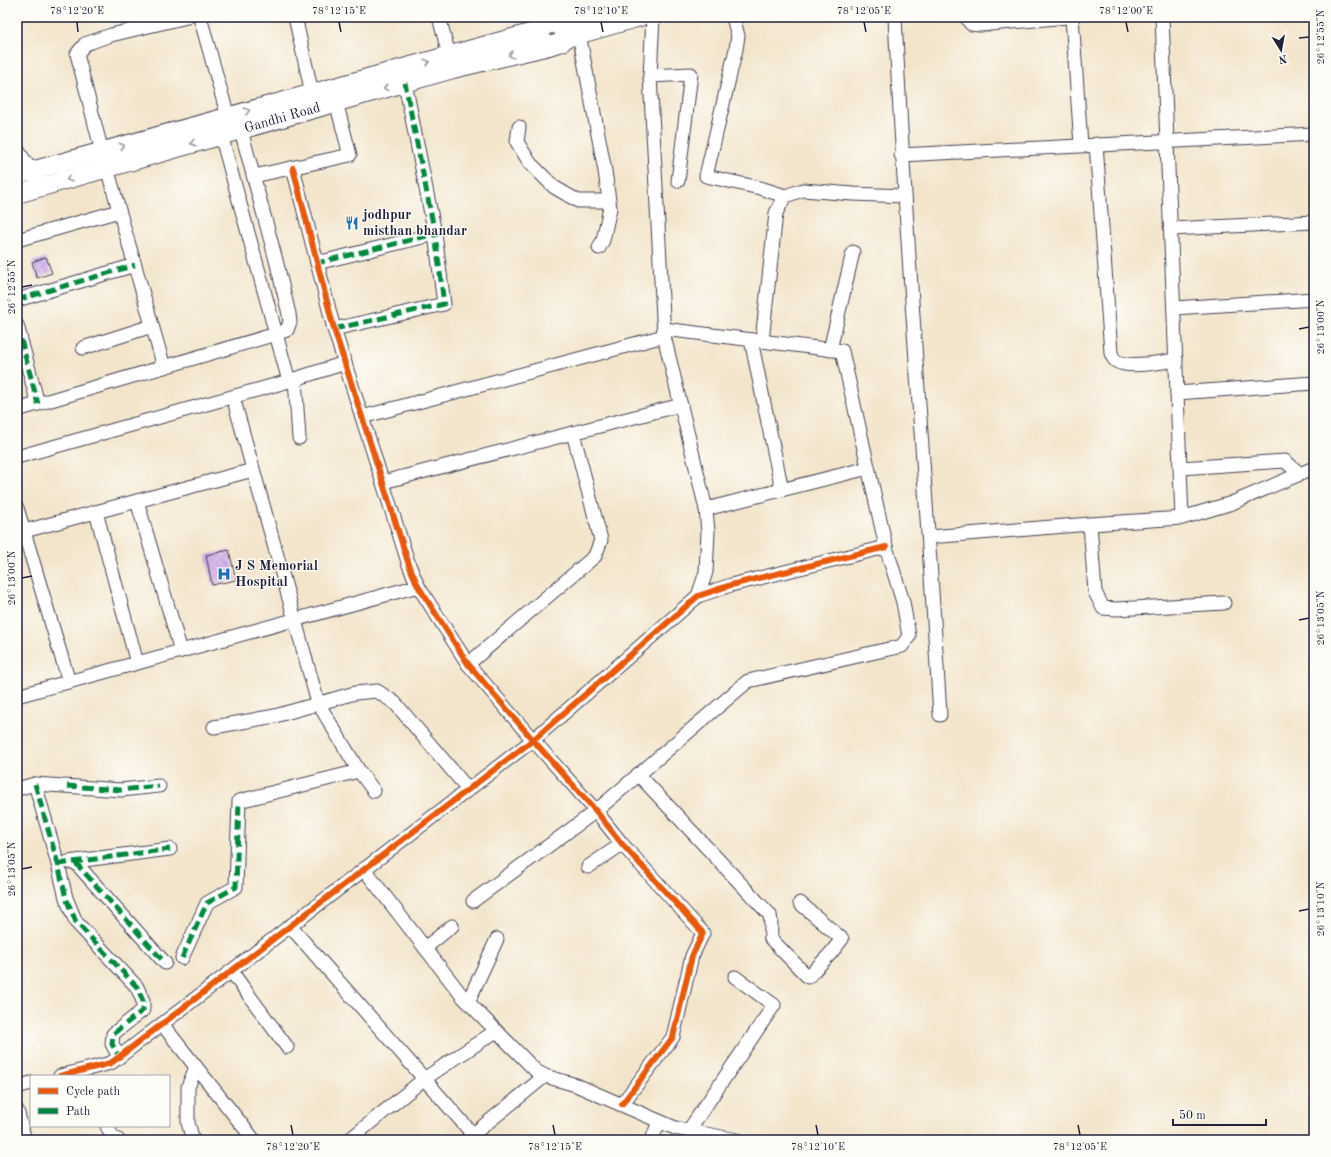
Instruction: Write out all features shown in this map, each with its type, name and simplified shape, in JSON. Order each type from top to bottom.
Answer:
[{"type":"main road","name":"Gandhi Road","points":[[24,173],[104,160],[241,130],[453,69],[592,17]]},
{"type":"main road","name":"Gandhi Road","points":[[17,194],[42,187],[104,160],[228,117],[312,93],[449,55],[555,31],[640,17]]},
{"type":"street","points":[[164,367],[104,160],[77,54],[84,44],[111,35],[187,17]]},
{"type":"street","points":[[200,17],[228,117]]},
{"type":"street","points":[[295,17],[312,93]]},
{"type":"street","points":[[440,17],[449,55]]},
{"type":"street","points":[[653,17],[650,76],[664,332],[706,509],[708,532],[706,572],[698,596]]},
{"type":"street","points":[[733,17],[738,36],[736,49],[706,176],[760,188],[785,196],[803,190],[904,196]]},
{"type":"street","points":[[895,17],[901,155],[929,537],[940,715]]},
{"type":"street","points":[[966,17],[971,24],[980,25],[1067,17]]},
{"type":"street","points":[[1072,17],[1081,145]]},
{"type":"street","points":[[1162,17],[1182,518]]},
{"type":"street","points":[[555,31],[605,170],[610,208],[603,240],[599,248]]},
{"type":"street","points":[[650,76],[691,74],[678,181]]},
{"type":"street","points":[[334,329],[444,304],[435,234],[405,82]]},
{"type":"street","points":[[254,176],[350,155],[336,102]]},
{"type":"street","points":[[519,127],[517,142],[530,163],[554,187],[578,201],[609,201]]},
{"type":"street","points":[[17,410],[286,330],[290,322],[289,314],[241,130]]},
{"type":"street","points":[[901,155],[1167,140],[1314,134]]},
{"type":"street","points":[[221,135],[276,334],[292,380],[299,438]]},
{"type":"street","points":[[1096,144],[1111,353],[1115,360],[1122,364],[1176,360]]},
{"type":"street","points":[[17,149],[24,173],[42,187]]},
{"type":"street","points":[[293,168],[334,329],[409,565],[418,586],[468,664],[596,811],[622,844],[703,933],[692,956],[673,1037],[622,1104]]},
{"type":"street","points":[[782,490],[756,340],[776,214],[785,196]]},
{"type":"street","points":[[17,240],[119,211]]},
{"type":"street","points":[[1171,229],[1314,222]]},
{"type":"street","points":[[317,263],[435,234]]},
{"type":"street","points":[[830,350],[853,252]]},
{"type":"street","points":[[17,300],[135,265]]},
{"type":"street","points":[[1174,308],[1314,299]]},
{"type":"street","points":[[17,325],[38,404]]},
{"type":"street","points":[[83,348],[152,326]]},
{"type":"street","points":[[362,418],[664,332],[756,340],[842,352],[886,547],[903,602],[909,636],[902,646],[748,681],[596,811],[473,900]]},
{"type":"street","points":[[17,457],[233,397],[345,363]]},
{"type":"street","points":[[1177,393],[1314,383]]},
{"type":"street","points":[[233,397],[318,703],[359,772],[374,791]]},
{"type":"street","points":[[383,482],[681,405]]},
{"type":"street","points":[[468,664],[595,556],[601,540],[573,433]]},
{"type":"street","points":[[1181,468],[1285,461],[1300,474]]},
{"type":"street","points":[[706,509],[868,468]]},
{"type":"street","points":[[929,537],[1182,518],[1232,503],[1314,468]]},
{"type":"street","points":[[20,532],[253,470]]},
{"type":"street","points":[[136,501],[181,651]]},
{"type":"street","points":[[17,508],[20,532],[69,682]]},
{"type":"street","points":[[96,512],[136,663]]},
{"type":"street","points":[[1090,524],[1095,592],[1103,608],[1116,609],[1224,603]]},
{"type":"street","points":[[70,1075],[80,1074],[111,1063],[119,1057],[533,740],[698,596],[731,585],[886,547]]},
{"type":"street","points":[[17,696],[418,586]]},
{"type":"street","points":[[214,727],[274,716],[355,693],[377,691],[395,703],[468,790]]},
{"type":"street","points":[[182,958],[206,903],[236,887],[240,801],[359,772]]},
{"type":"street","points":[[638,774],[770,915],[772,922],[770,932],[771,939],[808,977],[842,939],[800,903]]},
{"type":"street","points":[[35,784],[58,864],[66,898],[76,922],[137,987],[142,1002],[143,1010],[113,1034],[112,1044],[119,1057]]},
{"type":"street","points":[[17,789],[35,784],[121,790],[159,786]]},
{"type":"street","points":[[588,867],[622,844]]},
{"type":"street","points":[[58,864],[170,849]]},
{"type":"street","points":[[75,862],[165,963]]},
{"type":"street","points":[[364,869],[468,1002],[536,1071],[545,1076],[576,1084],[675,1128],[737,1140]]},
{"type":"street","points":[[290,926],[424,1079],[472,1138],[545,1076]]},
{"type":"street","points":[[425,948],[452,926]]},
{"type":"street","points":[[468,1002],[497,939]]},
{"type":"street","points":[[231,971],[287,1047]]},
{"type":"street","points":[[689,1130],[774,1005],[736,977]]},
{"type":"street","points":[[162,1024],[254,1140]]},
{"type":"street","points":[[349,1140],[424,1079],[496,1030]]},
{"type":"street","points":[[193,1140],[188,1123],[188,1087],[196,1067]]},
{"type":"street","points":[[17,1087],[30,1083]]},
{"type":"street","points":[[17,1110],[25,1140]]},
{"type":"street","points":[[652,1140],[659,1121]]},
{"type":"street","points":[[108,1127],[112,1136],[118,1140]]},
{"type":"building","points":[[46,257],[52,273],[37,278],[32,262]]},
{"type":"building","points":[[229,550],[236,580],[212,585],[206,555]]},
{"type":"marked path","points":[[334,329],[444,304],[435,234],[405,83]]},
{"type":"marked path","points":[[317,261],[317,263],[435,234]]},
{"type":"marked path","points":[[17,300],[135,265]]},
{"type":"marked path","points":[[17,325],[38,404]]},
{"type":"marked path","points":[[35,784],[58,864],[66,898],[76,922],[137,987],[143,1001],[143,1010],[113,1034],[112,1044],[119,1057]]},
{"type":"marked path","points":[[67,786],[121,790],[159,786]]},
{"type":"marked path","points":[[182,958],[207,903],[236,887],[239,801]]},
{"type":"marked path","points":[[58,864],[170,849]]},
{"type":"marked path","points":[[75,862],[165,963]]},
{"type":"cycle path","points":[[293,168],[334,329],[409,565],[418,586],[468,664],[596,811],[622,844],[703,933],[692,956],[673,1037],[622,1104]]},
{"type":"cycle path","points":[[64,1075],[111,1063],[119,1057],[533,740],[698,596],[731,585],[886,547]]},
{"type":"place","name":"jodhpur misthan bhandar","points":[[352,223]]},
{"type":"place","name":"J S Memorial Hospital","points":[[224,574]]}]
